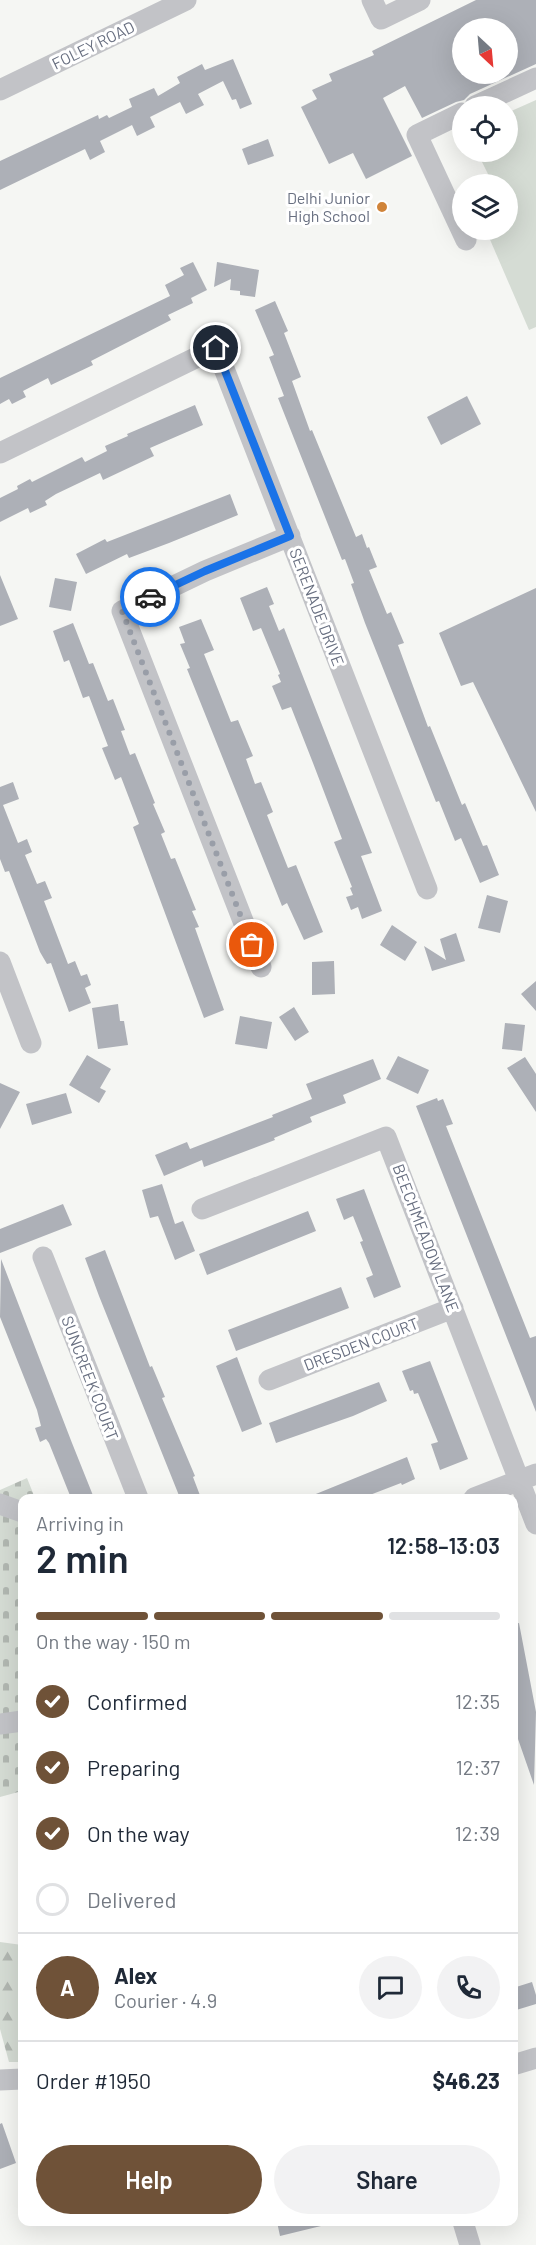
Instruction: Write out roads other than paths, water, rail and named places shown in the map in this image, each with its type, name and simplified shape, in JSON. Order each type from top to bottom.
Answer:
[{"type":"street","name":"FOLEY ROAD","points":[[0,90],[186,0]]},
{"type":"street","points":[[372,0],[381,19],[420,0]]},
{"type":"street","points":[[497,96],[536,78]]},
{"type":"street","points":[[452,118],[417,135],[452,210]]},
{"type":"street","name":"SERENADE DRIVE","points":[[0,453],[216,348],[427,889]]},
{"type":"street","points":[[261,967],[122,611],[205,571],[290,536]]},
{"type":"street","points":[[0,962],[31,1043]]},
{"type":"street","name":"BEECHMEADOW LANE","points":[[202,1209],[386,1137],[453,1308],[528,1478],[536,1524]]},
{"type":"street","name":"SUNCREEK COURT","points":[[43,1257],[136,1494]]},
{"type":"street","name":"DRESDEN COURT","points":[[268,1380],[453,1308]]},
{"type":"street","points":[[485,1494],[528,1478]]},
{"type":"street","points":[[0,1504],[18,1511]]},
{"type":"street","points":[[0,1724],[18,1721]]},
{"type":"street","points":[[518,2063],[536,2058]]},
{"type":"street","points":[[0,2080],[18,2079]]},
{"type":"street","points":[[464,2226],[470,2245]]},
{"type":"place","name":"Delhi Junior High School","points":[[382,207]]}]
